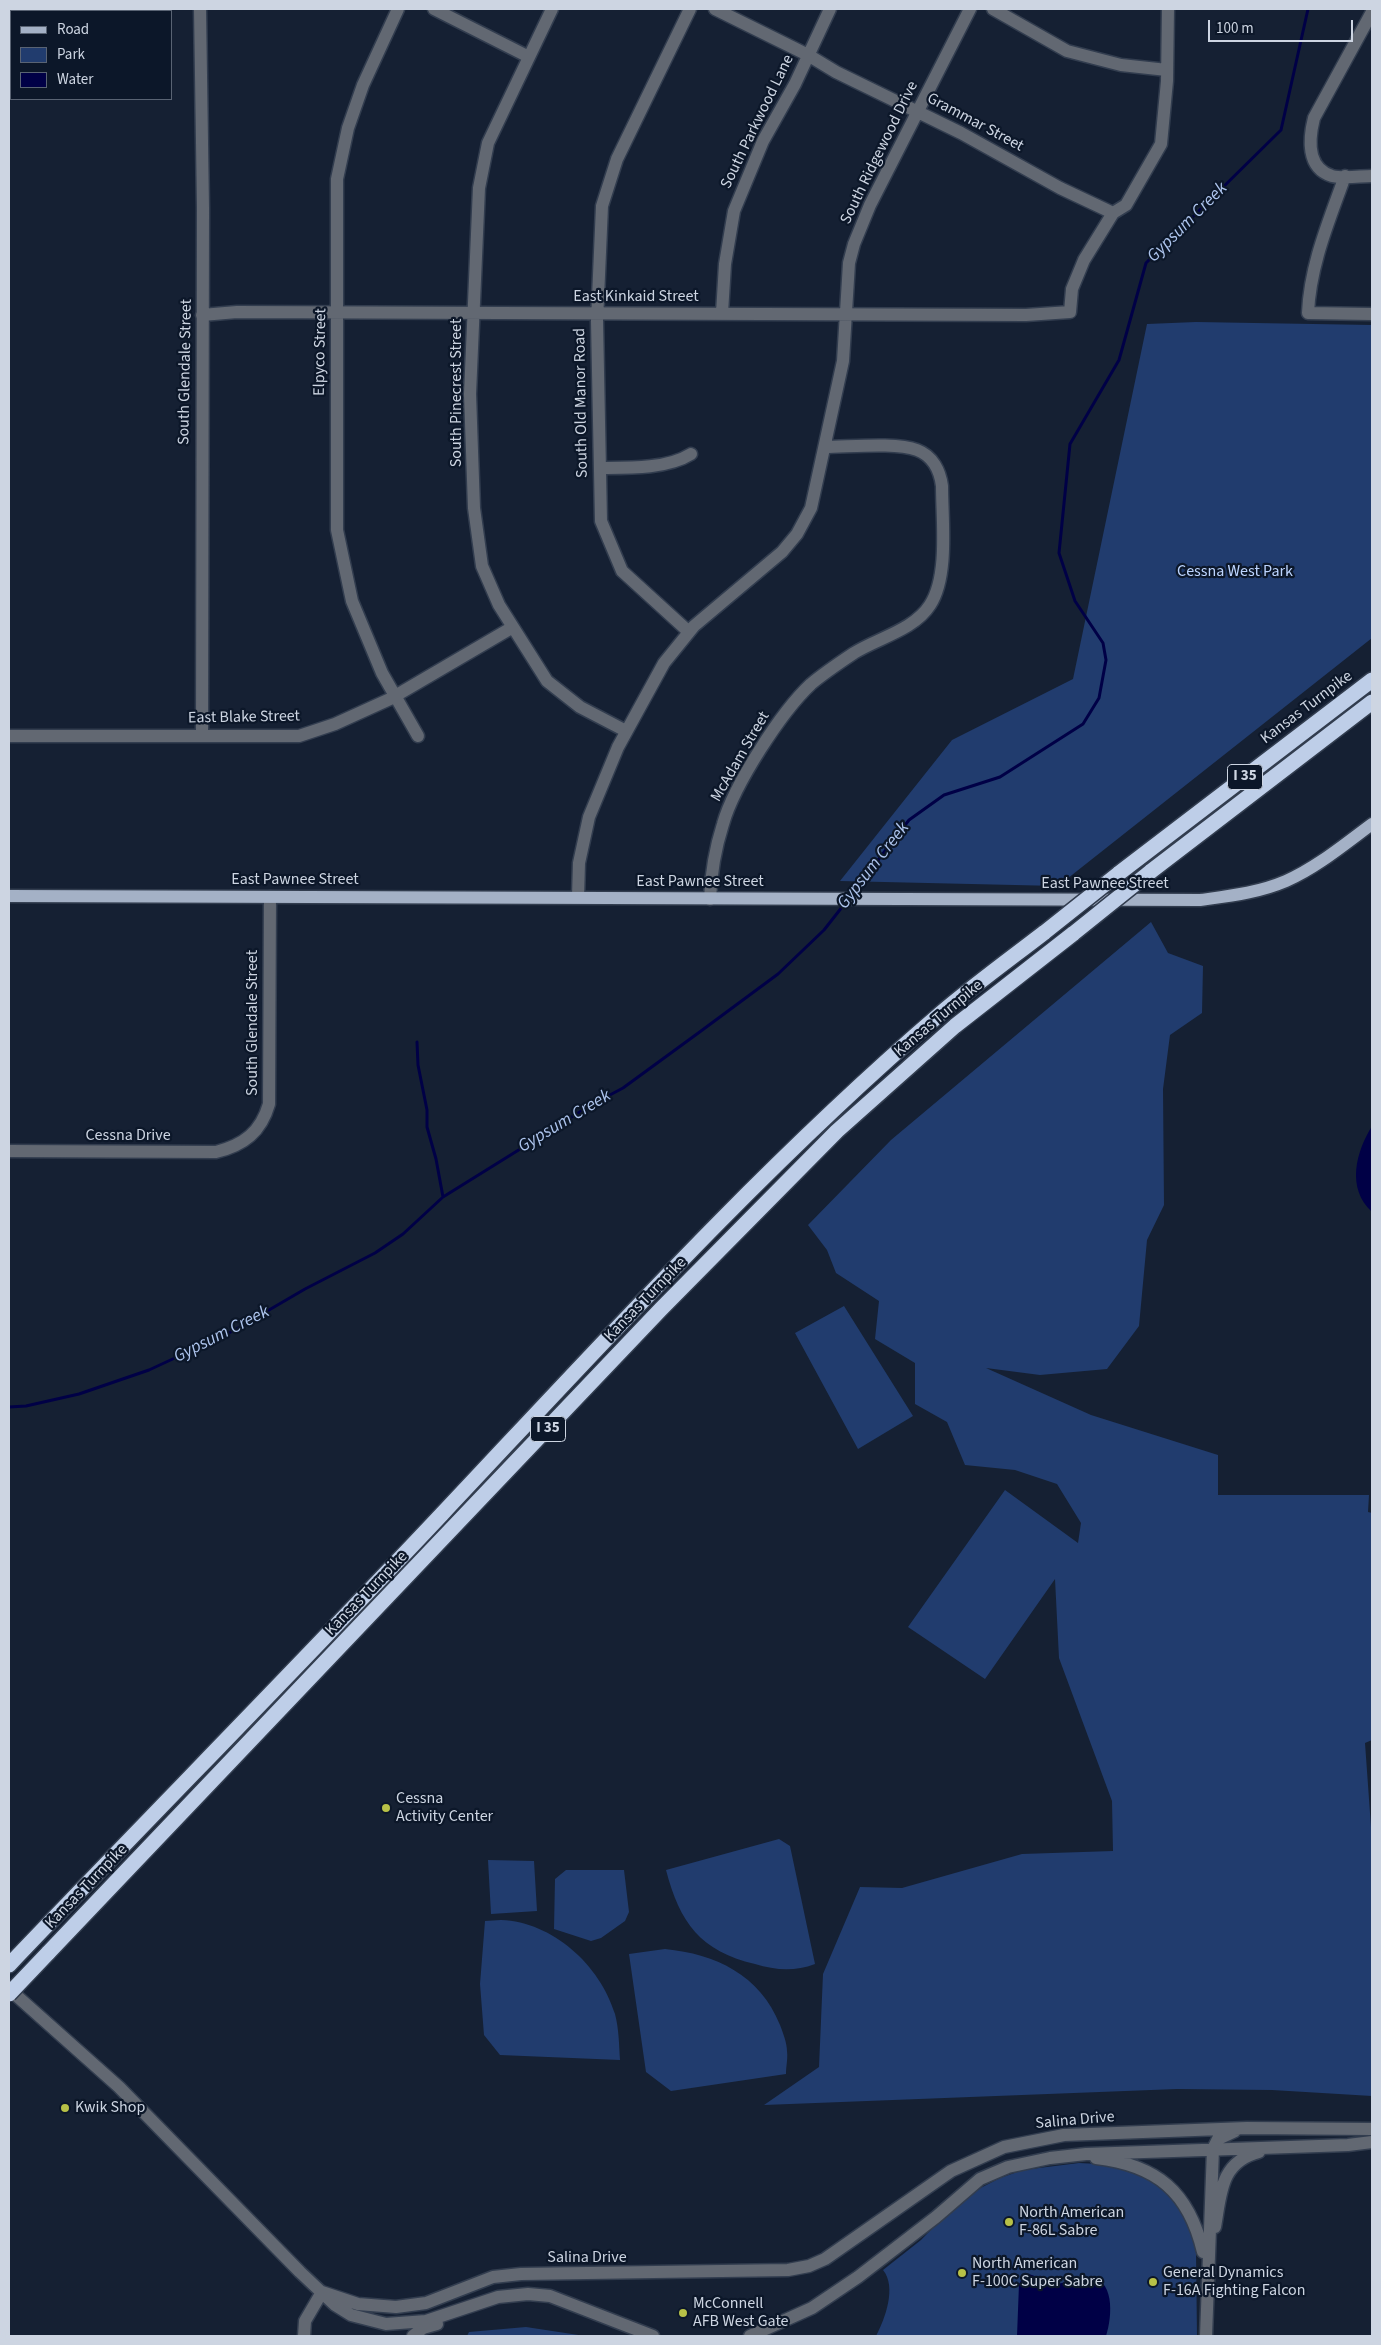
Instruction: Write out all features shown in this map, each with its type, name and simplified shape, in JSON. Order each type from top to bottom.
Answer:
[{"type":"highway","name":"Kansas Turnpike","points":[[9,1965],[342,1621],[602,1345],[785,1157],[863,1082],[943,1011],[1118,874],[1372,680]]},
{"type":"highway","name":"Kansas Turnpike","points":[[9,1994],[662,1308],[837,1131],[955,1026],[1150,872],[1372,702]]},
{"type":"main road","name":"East Pawnee Street","points":[[9,896],[1160,901],[1221,897],[1250,892],[1285,881],[1303,872],[1372,824]]},
{"type":"street","name":"South Glendale Street","points":[[200,9],[202,735]]},
{"type":"street","name":"Elpyco Street","points":[[398,9],[363,85],[348,128],[338,179],[337,530],[352,601],[382,673],[418,736]]},
{"type":"street","points":[[434,9],[529,57]]},
{"type":"street","name":"South Pinecrest Street","points":[[552,9],[488,143],[479,188],[470,394],[474,508],[482,566],[498,605],[547,681],[580,708],[626,731]]},
{"type":"street","name":"South Old Manor Road","points":[[689,632],[671,618],[622,571],[601,521],[597,312],[602,206],[617,159],[690,9]]},
{"type":"street","name":"Grammar Street","points":[[715,9],[1113,213]]},
{"type":"street","name":"South Parkwood Lane","points":[[722,313],[725,264],[734,211],[763,141],[830,9]]},
{"type":"street","name":"South Ridgewood Drive","points":[[578,898],[580,862],[589,817],[626,731],[664,663],[689,632],[782,552],[797,534],[811,508],[842,361],[849,263],[854,244],[870,205],[970,9]]},
{"type":"street","points":[[993,9],[1067,51],[1121,66],[1167,70]]},
{"type":"street","points":[[1113,213],[1126,205],[1161,144],[1167,70],[1168,9]]},
{"type":"street","points":[[1372,12],[1314,118],[1310,134],[1310,152],[1315,162],[1332,176],[1372,176]]},
{"type":"street","points":[[1345,176],[1309,286],[1308,313],[1372,314]]},
{"type":"street","name":"East Kinkaid Street","points":[[202,314],[237,312],[473,314],[597,312],[1026,315],[1070,312],[1072,289],[1084,260],[1113,213]]},
{"type":"street","name":"McAdam Street","points":[[710,899],[712,868],[723,823],[763,746],[790,706],[833,667],[866,646],[917,620],[930,606],[937,590],[941,572],[942,486],[941,472],[931,459],[918,450],[903,447],[825,448]]},
{"type":"street","points":[[600,468],[624,468],[679,461],[691,454]]},
{"type":"street","name":"East Blake Street","points":[[9,736],[299,736],[335,724],[396,696],[513,627]]},
{"type":"street","name":"South Glendale Street","points":[[244,1141],[255,1132],[265,1117],[269,1104],[270,897]]},
{"type":"street","name":"Cessna Drive","points":[[9,1151],[216,1152],[235,1147],[244,1141]]},
{"type":"street","points":[[9,1989],[132,2099],[300,2272],[335,2305],[351,2315],[387,2330],[426,2321],[498,2296],[528,2294],[550,2296],[653,2336]]},
{"type":"street","points":[[1206,2336],[1206,2269],[1213,2149],[1218,2139],[1246,2128]]},
{"type":"street","name":"Salina Drive","points":[[322,2292],[358,2304],[404,2306],[426,2303],[493,2277],[521,2274],[763,2272],[809,2266],[825,2259],[951,2172],[1004,2147],[1064,2135],[1246,2128],[1372,2129]]},
{"type":"street","name":"Salina Drive","points":[[1175,2131],[1205,2142],[1213,2149]]},
{"type":"street","name":"Salina Drive","points":[[750,2336],[812,2308],[858,2277],[936,2217],[980,2179],[1008,2167],[1071,2155],[1348,2145],[1372,2142]]},
{"type":"street","name":"Salina Drive","points":[[1206,2269],[1224,2183],[1231,2168],[1244,2156],[1281,2147]]},
{"type":"street","points":[[1071,2155],[1129,2165],[1165,2183],[1176,2193],[1192,2216],[1199,2232],[1206,2269]]},
{"type":"street","points":[[304,2336],[305,2321],[322,2292]]},
{"type":"street","points":[[358,2304],[374,2313],[387,2330]]},
{"type":"street","points":[[387,2330],[394,2313],[404,2306]]},
{"type":"street","points":[[413,2336],[423,2328],[436,2324],[459,2310]]},
{"type":"green space","name":"Cessna West Park","points":[[1196,322],[1372,325],[1372,638],[1058,886],[840,881],[952,740],[1073,679],[1147,324]]},
{"type":"green space","points":[[1151,922],[1168,953],[1203,966],[1202,1013],[1170,1035],[1163,1089],[1164,1205],[1147,1240],[1139,1326],[1107,1369],[1040,1375],[986,1368],[1091,1415],[1218,1455],[1218,1495],[1369,1495],[1368,1512],[1372,1513],[1372,1740],[1365,1743],[1372,1841],[1372,2096],[1272,2090],[1177,2089],[764,2105],[819,2067],[823,1974],[860,1887],[902,1888],[1022,1854],[1113,1851],[1112,1801],[1059,1658],[1055,1579],[985,1679],[908,1627],[1005,1490],[1078,1543],[1081,1523],[1057,1484],[1015,1470],[965,1465],[947,1422],[915,1404],[915,1363],[875,1339],[879,1301],[836,1273],[827,1250],[808,1225],[891,1140]]},
{"type":"green space","points":[[844,1306],[913,1416],[858,1449],[795,1333]]},
{"type":"green space","points":[[779,1839],[790,1846],[815,1964],[807,1967],[792,1969],[770,1968],[736,1958],[706,1943],[686,1920],[678,1905],[666,1870]]},
{"type":"green space","points":[[488,1860],[534,1861],[537,1911],[491,1914]]},
{"type":"green space","points":[[566,1870],[624,1870],[629,1912],[625,1921],[601,1938],[591,1941],[554,1929],[555,1879]]},
{"type":"green space","points":[[501,1920],[539,1929],[572,1949],[586,1963],[608,1996],[615,2014],[620,2060],[500,2055],[484,2035],[480,1984],[485,1921]]},
{"type":"green space","points":[[665,1949],[702,1956],[719,1962],[748,1980],[761,1993],[771,2008],[785,2038],[787,2054],[786,2074],[671,2091],[646,2072],[629,1954]]},
{"type":"green space","points":[[1079,2163],[1098,2164],[1132,2172],[1151,2180],[1167,2191],[1193,2230],[1196,2253],[1197,2336],[876,2336],[886,2312],[889,2294],[887,2277],[883,2270],[921,2240],[963,2197],[1000,2178],[1023,2170]]},
{"type":"green space","points":[[526,2327],[585,2336],[467,2336],[469,2332]]},
{"type":"water","points":[[1372,1126],[1372,1212],[1359,1192],[1356,1170],[1366,1136]]},
{"type":"water","points":[[1025,2274],[1053,2284],[1083,2277],[1093,2278],[1101,2282],[1106,2288],[1110,2307],[1106,2336],[1017,2336],[1019,2284]]},
{"type":"waterway","name":"Gypsum Creek","points":[[851,895],[909,820],[944,795],[1000,777],[1083,724],[1099,698],[1106,660],[1103,643],[1075,601],[1059,553],[1070,444],[1119,360],[1146,263],[1281,130],[1308,9]]},
{"type":"waterway","name":"Gypsum Creek","points":[[9,1407],[26,1406],[79,1394],[149,1370],[233,1331],[305,1289],[375,1253],[403,1234],[443,1197],[591,1105],[623,1088],[778,974],[824,930],[846,902]]},
{"type":"waterway","points":[[417,1042],[418,1065],[427,1110],[427,1127],[436,1159],[443,1197]]},
{"type":"place","name":"Cessna Activity Center","points":[[386,1808]]},
{"type":"place","name":"Kwik Shop","points":[[65,2108]]},
{"type":"place","name":"North American F-86L Sabre","points":[[1009,2222]]},
{"type":"place","name":"North American F-100C Super Sabre","points":[[962,2273]]},
{"type":"place","name":"General Dynamics F-16A Fighting Falcon","points":[[1153,2282]]},
{"type":"place","name":"McConnell AFB West Gate","points":[[683,2313]]}]
